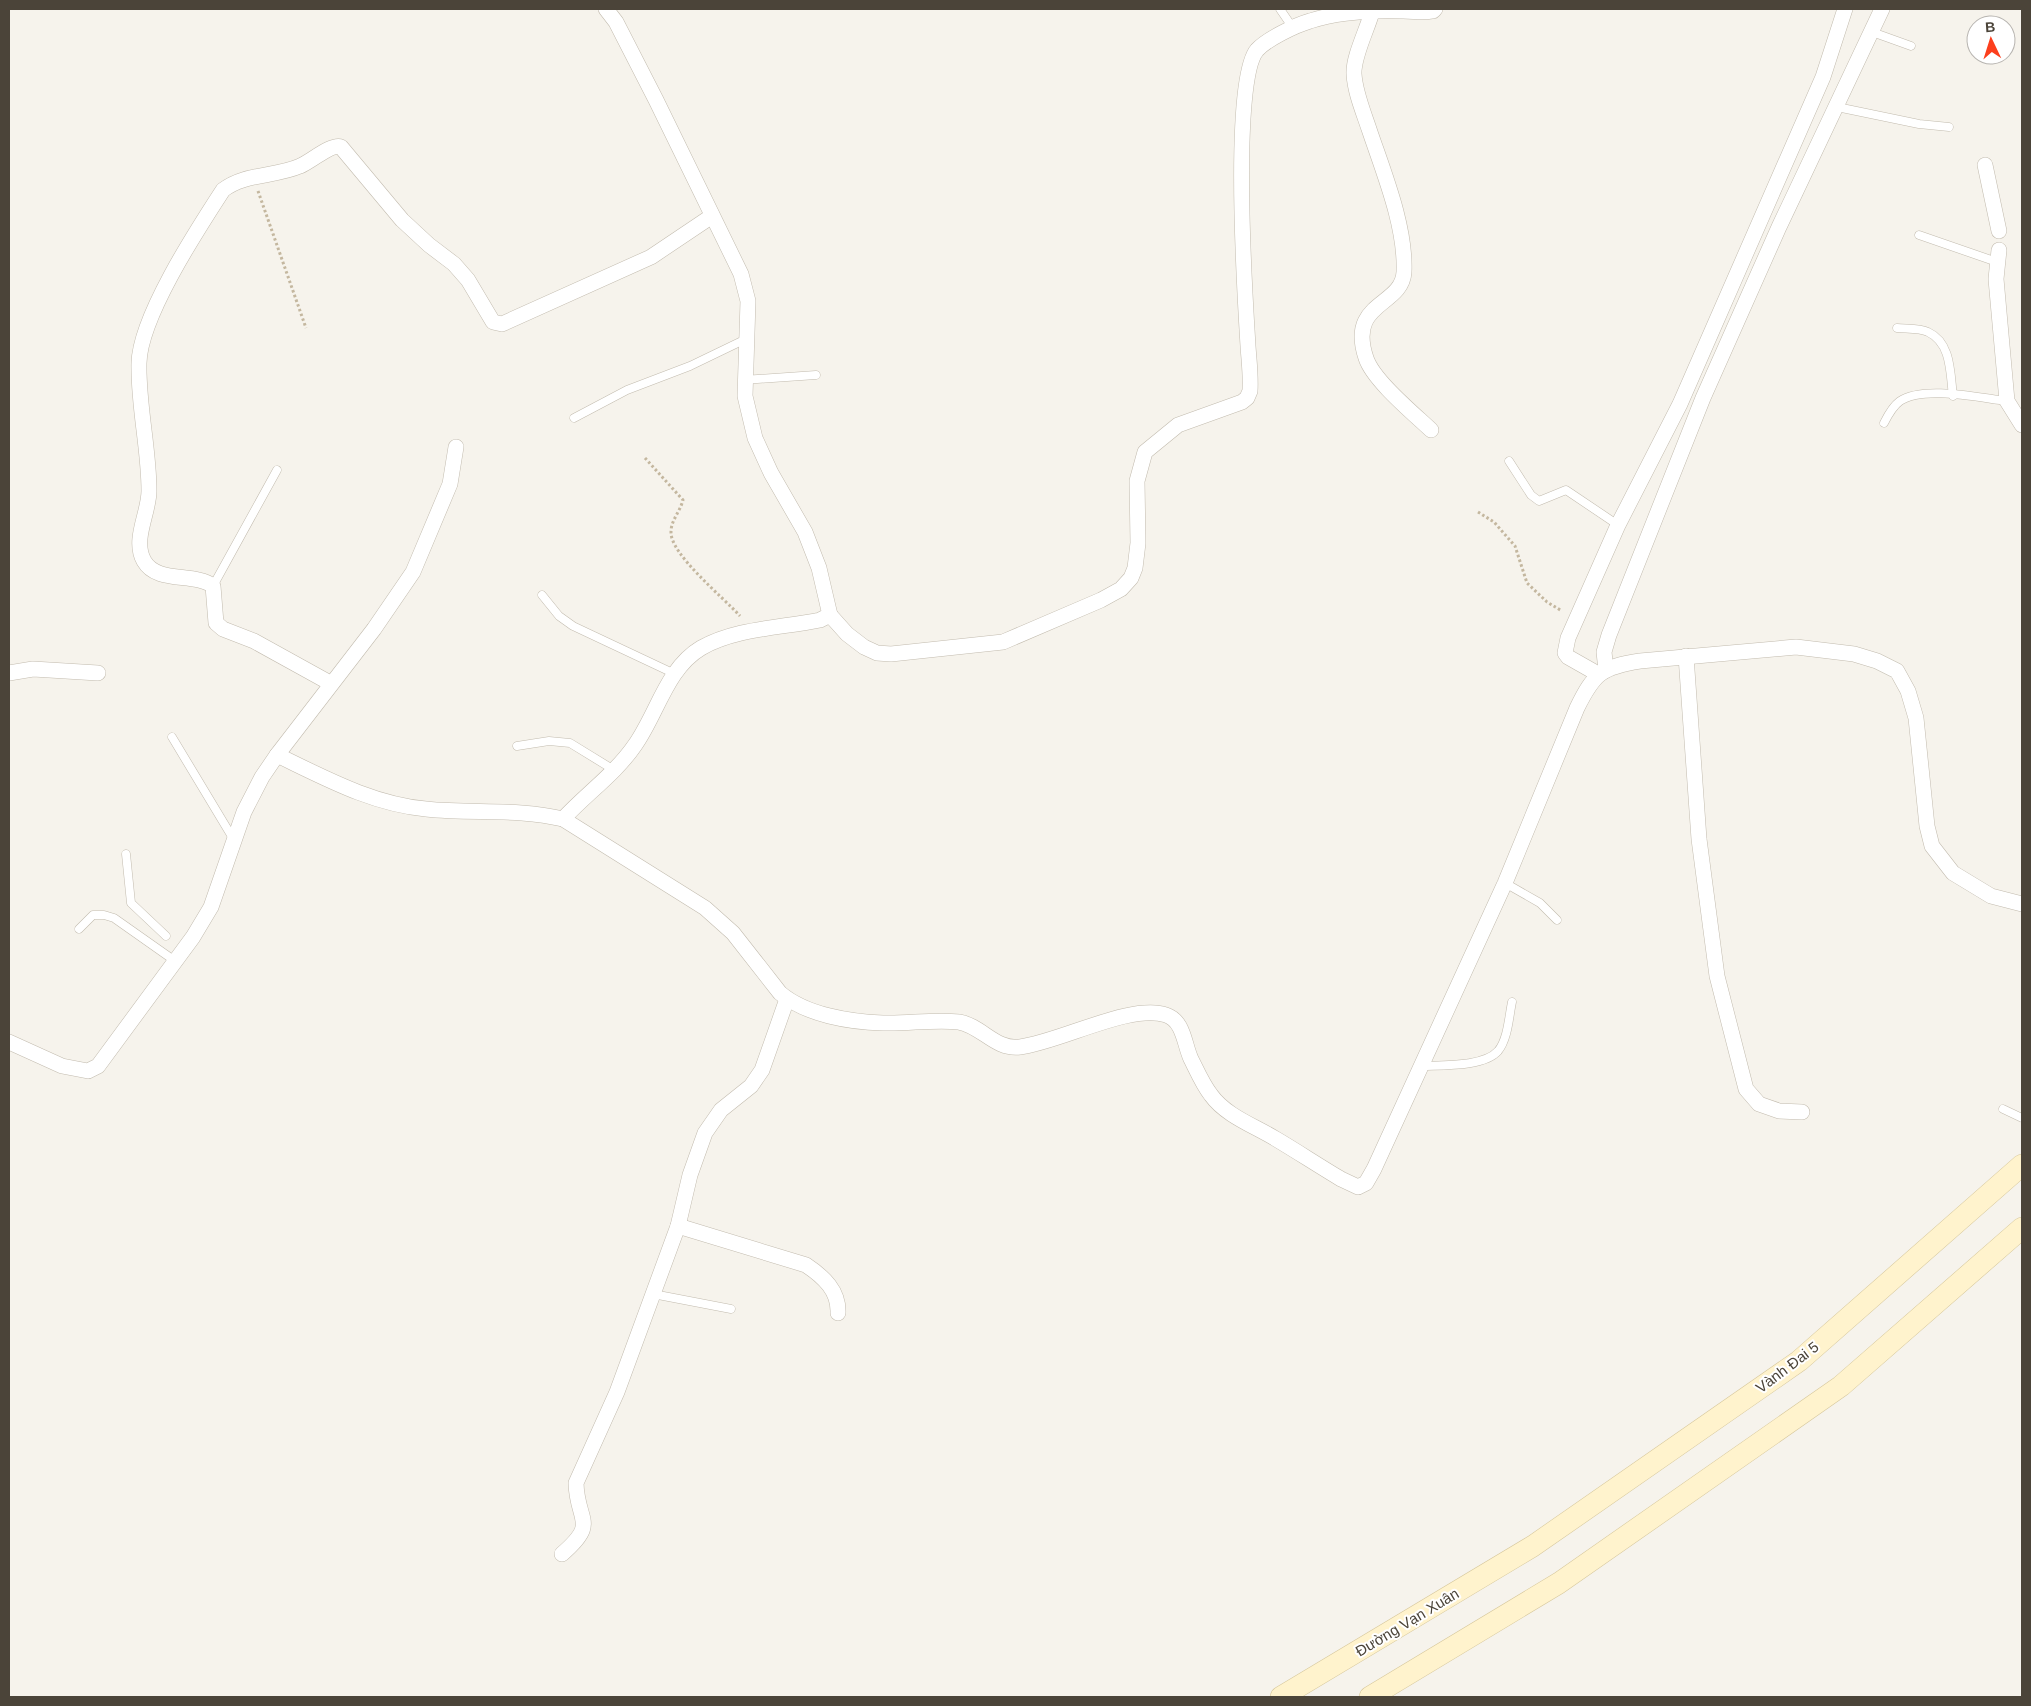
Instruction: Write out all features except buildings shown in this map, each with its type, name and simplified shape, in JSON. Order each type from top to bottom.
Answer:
[{"type":"main road","name":"Vành Đai 5","points":[[1533,1546],[1798,1361],[2022,1165]]},
{"type":"main road","points":[[1370,1697],[1559,1583],[1841,1386],[2022,1228]]},
{"type":"main road","name":"Đường Vạn Xuân","points":[[1281,1697],[1533,1546]]},
{"type":"street","points":[[606,9],[616,22],[656,100],[741,274],[748,301],[744,380],[745,396],[755,438],[771,473],[805,532],[819,568],[830,615],[847,634],[877,653],[974,646],[1012,638],[1101,600],[1121,589],[1131,578],[1137,557],[1137,481],[1145,452],[1178,425],[1242,402],[1248,398],[1250,392],[1241,152],[1244,94],[1249,66],[1258,50],[1293,28],[1322,18],[1372,12],[1404,11],[1421,13],[1436,9]]},
{"type":"street","points":[[1845,9],[1823,77],[1684,395],[1618,525],[1565,647],[1568,657],[1597,670],[1633,662],[1796,647],[1854,654],[1877,661],[1897,671],[1908,691],[1916,718],[1927,826],[1932,846],[1953,873],[1991,896],[2022,904]]},
{"type":"street","points":[[277,754],[340,785],[376,800],[427,809],[506,811],[542,814],[563,819],[705,908],[733,933],[776,989],[787,999],[811,1009],[842,1018],[882,1023],[959,1022],[972,1026],[995,1042],[1008,1047],[1048,1042],[1134,1014],[1153,1012],[1168,1015],[1176,1022],[1184,1034],[1190,1057],[1217,1103],[1358,1187],[1366,1183],[1422,1066],[1505,883],[1578,708],[1597,670],[1703,398],[1779,227],[1882,9]]},
{"type":"street","points":[[1372,12],[1354,73],[1358,97],[1397,218],[1404,272],[1401,283],[1370,312],[1364,322],[1362,344],[1366,359],[1375,374],[1431,430]]},
{"type":"street","points":[[330,683],[254,641],[219,626],[216,623],[213,586],[204,581],[170,576],[151,570],[144,561],[141,551],[141,527],[149,493],[139,361],[144,334],[154,309],[201,224],[223,190],[239,181],[301,166],[333,147],[341,146],[402,220],[429,245],[454,264],[478,294],[493,322],[498,324],[502,324],[650,257],[712,216]]},
{"type":"street","points":[[1985,165],[1999,231]]},
{"type":"street","points":[[1998,256],[1996,278],[2007,401],[2022,424]]},
{"type":"street","points":[[9,1042],[62,1066],[88,1071],[98,1066],[107,1055],[211,908],[234,841],[257,786],[277,754],[330,683],[374,629],[413,572],[450,484],[456,447]]},
{"type":"street","points":[[563,819],[614,770],[635,746],[675,674],[690,656],[701,648],[732,635],[820,620],[830,615]]},
{"type":"street","points":[[1686,656],[1699,839],[1716,976],[1746,1089],[1759,1104],[1779,1111],[1802,1112]]},
{"type":"street","points":[[9,673],[40,669],[98,673]]},
{"type":"street","points":[[562,1554],[578,1540],[584,1529],[584,1518],[577,1496],[576,1483],[617,1392],[678,1226],[690,1175],[705,1133],[721,1110],[751,1086],[762,1070],[787,999]]},
{"type":"street","points":[[678,1226],[806,1265],[820,1274],[834,1291],[838,1302],[838,1313]]},
{"type":"lane","points":[[1280,9],[1293,28]]},
{"type":"lane","points":[[1872,32],[1911,46]]},
{"type":"lane","points":[[1837,107],[1920,124],[1949,127]]},
{"type":"lane","points":[[1919,235],[1998,256]]},
{"type":"lane","points":[[1897,328],[1928,332],[1939,340],[1947,352],[1953,396]]},
{"type":"lane","points":[[574,418],[627,390],[690,366],[746,339]]},
{"type":"lane","points":[[744,380],[816,375]]},
{"type":"lane","points":[[1884,422],[1899,402],[1909,397],[1935,394],[2007,401]]},
{"type":"lane","points":[[1509,461],[1531,495],[1539,501],[1566,490],[1618,525]]},
{"type":"lane","points":[[213,586],[277,470]]},
{"type":"lane","points":[[542,595],[559,616],[573,626],[675,674]]},
{"type":"lane","points":[[172,737],[234,841]]},
{"type":"lane","points":[[517,746],[549,741],[570,743],[614,770]]},
{"type":"lane","points":[[126,854],[130,903],[166,936]]},
{"type":"lane","points":[[1505,883],[1540,903],[1557,920]]},
{"type":"lane","points":[[79,929],[93,915],[104,915],[114,918],[179,952]]},
{"type":"lane","points":[[1422,1066],[1473,1063],[1489,1057],[1498,1050],[1504,1037],[1512,1002]]},
{"type":"lane","points":[[2003,1109],[2022,1118]]},
{"type":"lane","points":[[653,1294],[731,1309]]},
{"type":"path","points":[[253,177],[306,328]]},
{"type":"path","points":[[645,458],[683,500],[681,509],[672,522],[671,542],[681,557],[754,631]]},
{"type":"path","points":[[1478,512],[1494,522],[1515,546],[1527,583],[1547,602],[1576,618]]}]
